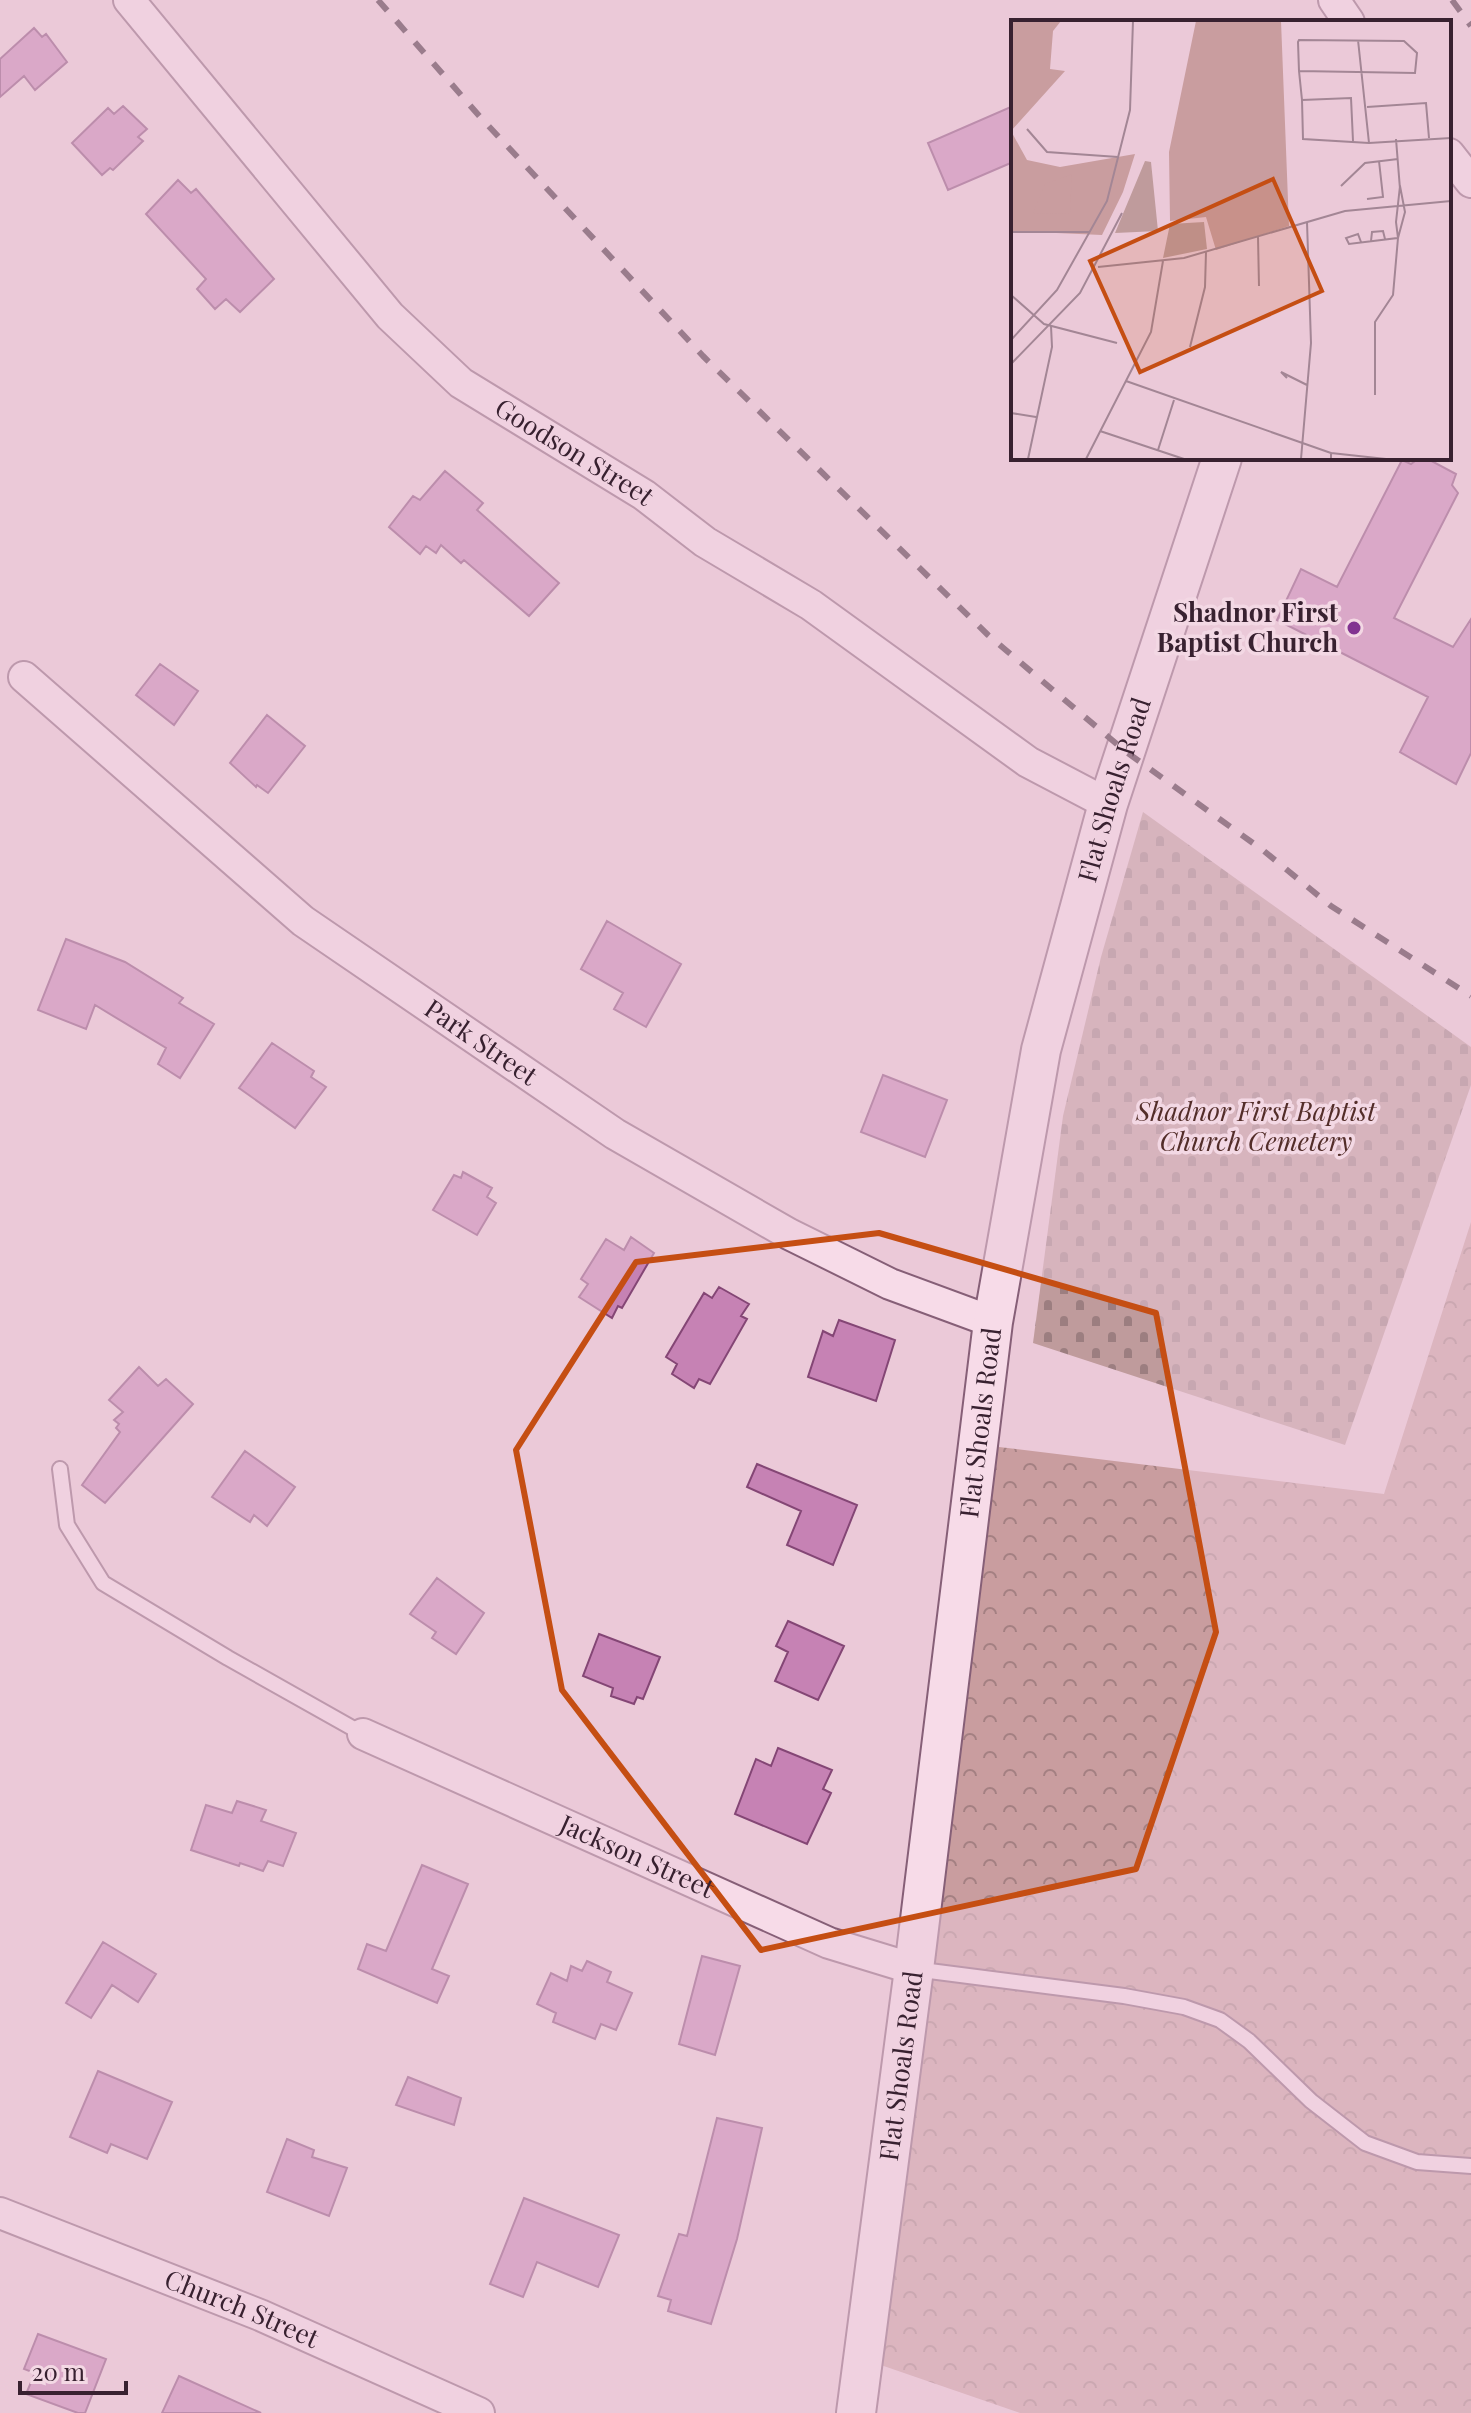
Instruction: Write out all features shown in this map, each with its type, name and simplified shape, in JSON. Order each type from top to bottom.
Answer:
[{"type":"street","name":"Goodson Street","points":[[129,0],[390,316],[461,383],[644,495],[705,542],[811,605],[1028,762],[1108,804]]},
{"type":"street","points":[[1334,0],[1348,20]]},
{"type":"street","name":"Flat Shoals Road","points":[[856,2413],[993,1322],[1041,1050],[1108,804],[1221,460]]},
{"type":"street","name":"Park Street","points":[[24,677],[303,921],[615,1134],[789,1234],[890,1284],[993,1322]]},
{"type":"street","name":"Jackson Street","points":[[363,1734],[829,1943],[914,1969]]},
{"type":"street","name":"Church Street","points":[[0,2213],[260,2315],[479,2413]]},
{"type":"lane","points":[[60,1469],[67,1525],[103,1583],[363,1734]]},
{"type":"lane","points":[[914,1969],[1124,1996],[1184,2007],[1220,2020],[1249,2041],[1311,2101],[1365,2143],[1417,2162],[1471,2166]]},
{"type":"highlighted area","points":[[879,1233],[1156,1313],[1216,1632],[1136,1869],[761,1950],[562,1690],[516,1450],[636,1262]]},
{"type":"green space","name":"Shadnor First Baptist Church Cemetery","points":[[1143,812],[1471,1047],[1471,1085],[1345,1445],[1033,1343],[1063,1116],[1101,957]]},
{"type":"green space","points":[[1471,1222],[1471,2413],[1020,2413],[875,2363],[974,1444],[1384,1494]]},
{"type":"building","points":[[34,28],[42,37],[46,34],[67,62],[35,90],[24,76],[0,97],[0,59]]},
{"type":"building","points":[[123,106],[147,129],[138,137],[143,141],[113,170],[110,168],[102,175],[72,143],[108,108],[114,114]]},
{"type":"building","points":[[1011,107],[1011,163],[948,190],[928,143]]},
{"type":"building","points":[[178,180],[191,193],[196,189],[274,279],[240,312],[226,299],[215,309],[197,289],[206,279],[146,214]]},
{"type":"building","name":"Shadnor First Baptist Church","points":[[1402,460],[1411,464],[1416,460],[1430,460],[1456,474],[1452,485],[1458,493],[1394,618],[1453,647],[1471,619],[1471,753],[1456,784],[1400,752],[1428,697],[1277,620],[1301,569],[1337,587]]},
{"type":"building","points":[[445,471],[483,503],[477,510],[559,583],[529,616],[464,560],[461,563],[441,545],[436,553],[426,546],[420,554],[389,527],[413,496],[420,500]]},
{"type":"building","points":[[160,664],[198,691],[174,725],[136,695]]},
{"type":"building","points":[[267,715],[305,746],[268,793],[256,787],[230,763]]},
{"type":"building","points":[[607,921],[681,964],[646,1027],[614,1009],[623,993],[581,969]]},
{"type":"building","points":[[66,939],[125,962],[183,998],[179,1003],[214,1024],[180,1078],[158,1064],[166,1048],[95,1005],[86,1029],[38,1010]]},
{"type":"building","points":[[272,1043],[314,1071],[311,1077],[326,1087],[295,1128],[239,1088]]},
{"type":"building","points":[[883,1075],[947,1100],[925,1157],[861,1132]]},
{"type":"building","points":[[463,1172],[492,1188],[487,1197],[496,1203],[477,1235],[433,1210],[454,1175],[461,1178]]},
{"type":"building","points":[[631,1237],[654,1253],[622,1308],[618,1306],[612,1318],[579,1297],[588,1284],[581,1279],[606,1239],[624,1250]]},
{"type":"building","points":[[719,1287],[749,1304],[741,1316],[747,1319],[710,1384],[699,1379],[694,1388],[672,1374],[677,1364],[666,1357],[704,1293],[712,1298]]},
{"type":"building","points":[[839,1320],[895,1340],[876,1401],[808,1377],[823,1331],[833,1336]]},
{"type":"building","points":[[139,1367],[158,1386],[166,1379],[193,1404],[105,1503],[82,1485],[120,1432],[116,1428],[119,1424],[114,1420],[123,1412],[109,1400]]},
{"type":"building","points":[[245,1451],[295,1487],[267,1526],[254,1515],[250,1522],[212,1497]]},
{"type":"building","points":[[757,1464],[857,1505],[833,1565],[787,1545],[801,1511],[747,1487]]},
{"type":"building","points":[[437,1578],[484,1613],[456,1654],[432,1638],[436,1632],[410,1614]]},
{"type":"building","points":[[788,1621],[844,1646],[818,1700],[775,1681],[788,1652],[776,1646]]},
{"type":"building","points":[[599,1634],[660,1657],[643,1699],[637,1697],[634,1704],[611,1696],[613,1688],[583,1676]]},
{"type":"building","points":[[778,1748],[832,1770],[823,1789],[831,1793],[807,1844],[735,1814],[756,1759],[771,1766]]},
{"type":"building","points":[[237,1801],[266,1810],[261,1821],[296,1833],[283,1866],[268,1861],[263,1871],[191,1850],[206,1805],[232,1813]]},
{"type":"building","points":[[422,1865],[468,1884],[432,1969],[449,1976],[437,2003],[358,1969],[367,1944],[386,1951]]},
{"type":"building","points":[[103,1942],[156,1974],[138,2002],[112,1985],[91,2018],[66,2003]]},
{"type":"building","points":[[702,1956],[740,1966],[715,2055],[679,2044]]},
{"type":"building","points":[[587,1961],[611,1972],[607,1982],[632,1993],[616,2030],[601,2024],[595,2039],[553,2022],[556,2013],[537,2004],[551,1973],[567,1981],[571,1966],[582,1971]]},
{"type":"building","points":[[98,2071],[172,2102],[147,2159],[111,2144],[107,2153],[70,2137]]},
{"type":"building","points":[[408,2077],[461,2098],[454,2125],[396,2105]]},
{"type":"building","points":[[717,2118],[762,2128],[737,2239],[711,2324],[668,2311],[671,2300],[658,2296],[679,2234],[687,2236]]},
{"type":"building","points":[[287,2139],[314,2150],[312,2157],[347,2168],[329,2216],[267,2192]]},
{"type":"building","points":[[524,2198],[619,2235],[598,2287],[537,2262],[523,2297],[490,2284]]},
{"type":"building","points":[[38,2334],[106,2359],[85,2413],[26,2394],[35,2373],[24,2369]]},
{"type":"building","points":[[179,2376],[261,2413],[162,2413]]},
{"type":"railway","points":[[378,0],[482,119],[703,356],[988,635],[1125,751],[1264,851],[1331,906],[1471,996]]},
{"type":"railway","points":[[1452,0],[1471,26]]},
{"type":"place","name":"Shadnor First Baptist Church","points":[[1354,628]]}]
